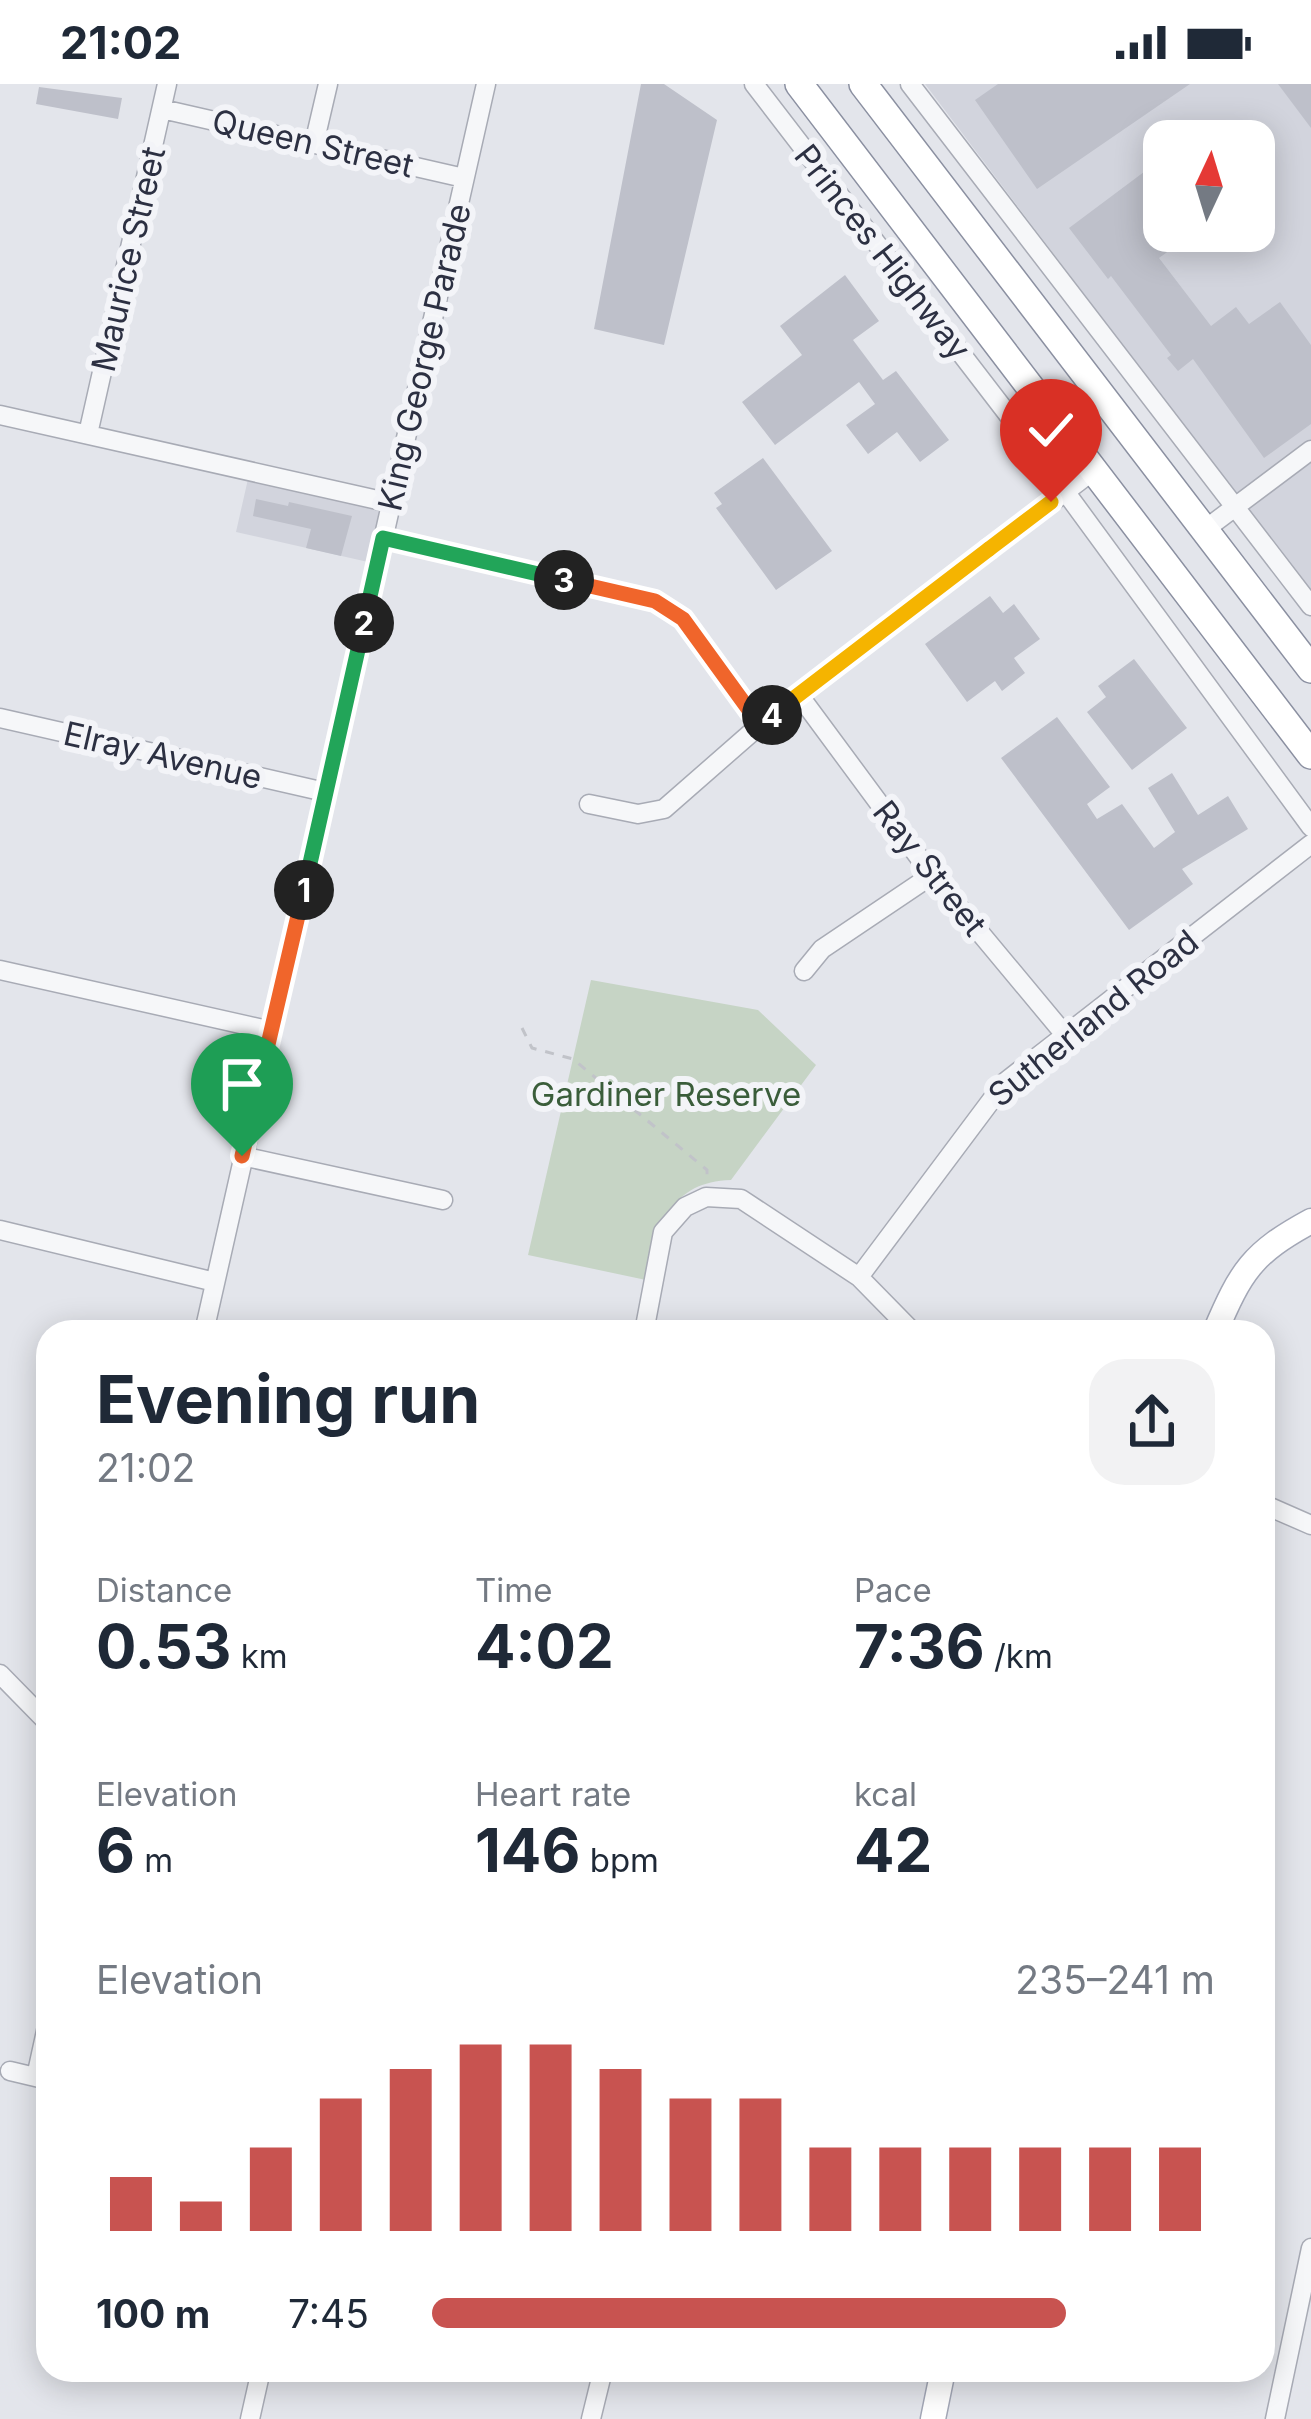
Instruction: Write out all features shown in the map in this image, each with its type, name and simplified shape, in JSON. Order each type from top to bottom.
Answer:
[{"type":"highway","name":"Princes Highway","points":[[799,84],[1311,755]]},
{"type":"highway","points":[[863,84],[1311,669]]},
{"type":"main road","points":[[1221,1320],[1255,1257],[1270,1243],[1311,1221]]},
{"type":"main road","points":[[933,2419],[941,2382]]},
{"type":"street","name":"Maurice Street","points":[[88,434],[167,84]]},
{"type":"street","points":[[314,144],[328,84]]},
{"type":"street","name":"King George Parade","points":[[207,1320],[485,84]]},
{"type":"street","name":"Princes Highway","points":[[754,84],[946,332],[1311,827]]},
{"type":"street","points":[[910,84],[1311,606]]},
{"type":"street","name":"Queen Street","points":[[162,109],[464,178]]},
{"type":"street","points":[[946,332],[991,335]]},
{"type":"street","points":[[0,415],[391,503]]},
{"type":"street","points":[[1203,531],[1311,450]]},
{"type":"street","points":[[590,804],[638,814],[664,809],[760,725],[1094,470]]},
{"type":"street","points":[[383,538],[655,601],[683,619],[760,725]]},
{"type":"street","name":"Ray Street","points":[[799,695],[932,875],[1066,1036]]},
{"type":"street","name":"Elray Avenue","points":[[0,718],[325,792]]},
{"type":"street","name":"Sutherland Road","points":[[859,1277],[1005,1082],[1311,844]]},
{"type":"street","points":[[804,970],[822,950],[932,875]]},
{"type":"street","points":[[0,970],[272,1031]]},
{"type":"street","points":[[242,1156],[443,1200]]},
{"type":"street","points":[[646,1320],[663,1232],[685,1208],[706,1197],[741,1198],[859,1277],[899,1320]]},
{"type":"street","points":[[0,1230],[215,1282]]},
{"type":"street","points":[[1275,1509],[1311,1525]]},
{"type":"street","points":[[0,1674],[36,1711]]},
{"type":"street","points":[[10,2071],[36,2077]]},
{"type":"street","points":[[1274,2419],[1311,2248]]},
{"type":"street","points":[[250,2419],[258,2382]]},
{"type":"street","points":[[591,2419],[600,2382]]},
{"type":"path","points":[[522,1028],[532,1048],[573,1059],[707,1170],[706,1197]]},
{"type":"shaded area","points":[[925,84],[1311,84],[1311,593]]},
{"type":"shaded area","points":[[248,479],[380,510],[368,562],[236,532]]},
{"type":"green space","name":"Gardiner Reserve","points":[[591,980],[758,1010],[816,1065],[731,1180],[693,1189],[670,1211],[646,1280],[528,1255]]},
{"type":"building","points":[[641,84],[664,84],[717,120],[664,345],[594,329]]},
{"type":"building","points":[[998,84],[1190,84],[1037,189],[975,100]]},
{"type":"building","points":[[1278,84],[1311,84],[1311,128]]},
{"type":"building","points":[[39,87],[122,98],[118,119],[36,104]]},
{"type":"building","points":[[1143,173],[1143,252],[1167,252],[1159,258],[1211,326],[1236,307],[1249,324],[1280,302],[1311,345],[1311,424],[1264,458],[1193,359],[1178,371],[1111,276],[1108,279],[1069,228]]},
{"type":"building","points":[[845,275],[879,321],[853,340],[883,380],[896,371],[949,440],[920,462],[897,432],[868,454],[846,425],[875,404],[859,382],[775,445],[742,402],[802,355],[780,326]]},
{"type":"building","points":[[763,458],[832,551],[776,590],[716,508],[722,504],[714,493]]},
{"type":"building","points":[[256,499],[352,516],[341,556],[306,548],[311,529],[253,516]]},
{"type":"building","points":[[990,596],[1003,613],[1014,604],[1040,639],[1014,658],[1025,673],[1002,691],[995,681],[967,702],[925,644]]},
{"type":"building","points":[[1134,659],[1187,728],[1132,770],[1087,712],[1106,697],[1098,686]]},
{"type":"building","points":[[1057,717],[1110,787],[1087,804],[1097,819],[1122,804],[1154,848],[1175,832],[1148,788],[1172,773],[1198,815],[1228,796],[1248,829],[1182,869],[1193,884],[1129,930],[1001,758]]},
{"type":"route","points":[[242,1156],[383,538],[655,601],[683,619],[760,725],[1051,502]]}]
